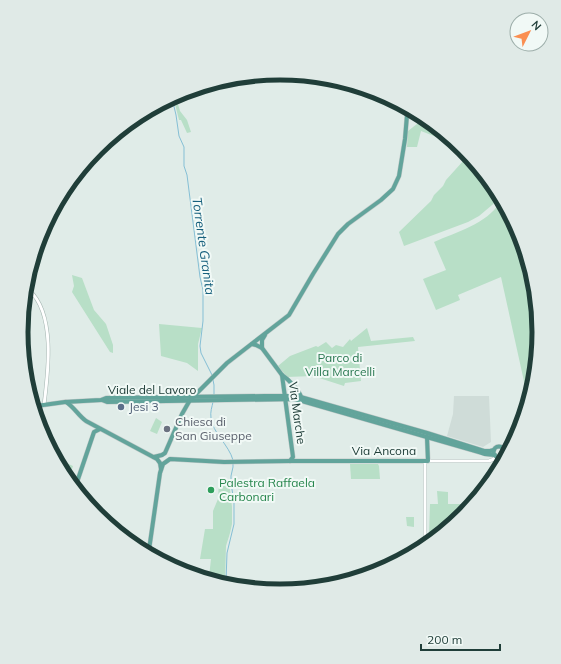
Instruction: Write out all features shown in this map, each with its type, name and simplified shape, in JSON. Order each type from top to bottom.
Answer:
[{"type":"main road","points":[[154,457],[165,453],[182,414],[192,399],[209,380],[289,315],[338,234],[348,224],[381,200],[393,189],[399,176],[405,139],[407,113]]},
{"type":"main road","points":[[252,344],[262,346],[263,338],[266,333]]},
{"type":"main road","name":"Via Marche","points":[[258,339],[282,375],[299,392],[301,397]]},
{"type":"main road","name":"Via Marche","points":[[282,375],[293,454],[293,458],[290,461]]},
{"type":"main road","name":"Viale del Lavoro","points":[[285,397],[485,454],[495,454]]},
{"type":"main road","name":"Viale del Lavoro","points":[[39,406],[65,402],[102,400],[107,402],[207,398],[301,397],[484,451],[490,451],[500,457]]},
{"type":"main road","points":[[77,401],[81,417]]},
{"type":"main road","points":[[65,402],[73,407],[81,417],[89,423],[159,460],[161,469],[149,548]]},
{"type":"main road","points":[[89,423],[94,435]]},
{"type":"main road","points":[[77,482],[94,432],[100,429]]},
{"type":"main road","points":[[426,461],[427,437]]},
{"type":"main road","name":"Viale del Lavoro","points":[[495,454],[497,447],[501,446],[504,449]]},
{"type":"main road","points":[[161,469],[170,459],[165,453]]},
{"type":"main road","name":"Via Marche","points":[[293,454],[303,461]]},
{"type":"main road","name":"Via Ancona","points":[[170,459],[224,462],[426,461]]},
{"type":"street","points":[[31,292],[42,308],[48,336],[48,375],[44,405]]},
{"type":"street","points":[[478,461],[479,452]]},
{"type":"street","name":"Via Ancona","points":[[426,461],[489,461],[494,459],[495,454]]},
{"type":"street","points":[[425,539],[426,461]]},
{"type":"shaded area","points":[[454,396],[489,396],[491,442],[483,447],[447,436],[453,414]]},
{"type":"green space","points":[[188,97],[189,99],[178,104],[180,111],[187,120],[191,132],[187,133],[181,120],[179,120],[174,104]]},
{"type":"green space","points":[[420,121],[440,137],[459,153],[481,178],[496,202],[479,216],[468,222],[404,246],[399,232],[431,201],[446,180],[464,160],[439,138],[421,131],[417,147],[407,147],[408,131]]},
{"type":"green space","points":[[498,205],[514,235],[520,251],[531,299],[533,332],[531,365],[526,390],[501,277],[458,295],[460,300],[436,310],[423,279],[446,270],[434,242],[479,222],[494,210]]},
{"type":"green space","points":[[72,275],[82,278],[94,310],[106,324],[113,345],[113,353],[110,352],[72,292],[74,286]]},
{"type":"green space","points":[[159,324],[202,328],[198,344],[198,371],[187,363],[161,356]]},
{"type":"green space","name":"Parco di Villa Marcelli","points":[[367,328],[371,341],[413,337],[415,341],[358,347],[361,381],[345,383],[344,386],[313,376],[287,377],[278,366],[290,356],[316,346],[318,347],[326,342],[332,348],[336,345],[343,347],[350,339],[351,341]]},
{"type":"green space","points":[[156,418],[162,422],[157,434],[150,431]]},
{"type":"green space","points":[[64,461],[64,461],[73,466],[71,472]]},
{"type":"green space","points":[[350,464],[378,464],[380,479],[351,479]]},
{"type":"green space","points":[[219,480],[229,481],[232,524],[226,546],[225,579],[209,574],[211,559],[200,559],[205,529],[213,529],[213,511],[218,499]]},
{"type":"green space","points":[[437,491],[448,492],[448,504],[465,504],[447,522],[429,536],[430,504],[438,504]]},
{"type":"green space","points":[[406,517],[414,517],[414,527],[407,526]]},
{"type":"waterway","name":"Torrente Granita","points":[[173,104],[179,136],[184,147],[184,166],[187,175],[203,290],[203,321],[200,346],[201,353],[212,375]]},
{"type":"waterway","name":"Torrente Granita","points":[[213,380],[214,394]]},
{"type":"waterway","name":"Torrente Granita","points":[[213,402],[211,414],[212,423],[231,454],[233,460]]},
{"type":"waterway","name":"Torrente Granita","points":[[226,579],[227,553],[234,524],[234,502],[231,483],[233,463]]},
{"type":"place","name":"Jesi 3","points":[[121,407]]},
{"type":"place","name":"Chiesa di San Giuseppe","points":[[167,429]]},
{"type":"place","name":"Palestra Raffaela Carbonari","points":[[211,490]]}]
